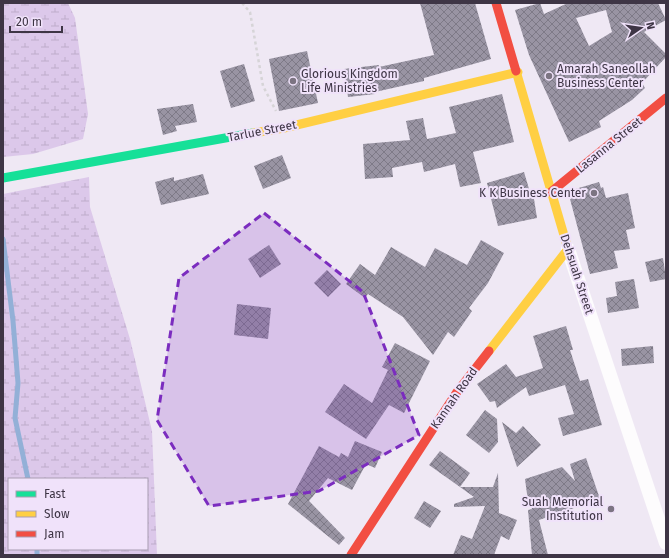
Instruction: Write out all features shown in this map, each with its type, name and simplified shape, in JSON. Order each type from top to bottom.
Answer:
[{"type":"street","name":"Dehsuah Street","points":[[496,3],[518,72],[568,249],[666,543]]},
{"type":"street","name":"Tarlue Street","points":[[3,178],[284,128],[518,72]]},
{"type":"street","name":"Lasanna Street","points":[[551,192],[666,98]]},
{"type":"street","name":"Kannah Road","points":[[351,555],[457,392],[568,249]]},
{"type":"path","points":[[242,3],[250,12],[263,86],[284,128]]},
{"type":"highlighted area","points":[[264,213],[363,292],[419,435],[319,491],[209,506],[157,420],[179,278]]},
{"type":"green space","points":[[3,3],[68,3],[75,18],[88,114],[83,139],[33,154],[3,157]]},
{"type":"green space","points":[[89,177],[90,207],[130,339],[152,431],[157,555],[3,555],[3,194]]},
{"type":"building","points":[[420,3],[475,3],[491,59],[424,78],[424,81],[375,92],[375,94],[348,97],[344,69],[379,65],[379,67],[434,55]]},
{"type":"building","points":[[540,3],[544,14],[568,3],[658,3],[666,20],[644,32],[666,54],[666,57],[642,83],[645,88],[632,100],[599,121],[601,127],[569,142],[529,55],[515,10]],"holes":[[[606,10],[612,32],[589,46],[576,18]]]},
{"type":"building","name":"Glorious Kingdom Life Ministries","points":[[307,51],[318,103],[279,111],[269,59]]},
{"type":"building","points":[[244,64],[255,101],[231,108],[220,71]]},
{"type":"building","points":[[502,94],[514,142],[473,152],[481,183],[460,187],[455,164],[424,172],[422,162],[392,168],[393,177],[365,179],[363,144],[410,140],[406,121],[423,118],[427,139],[456,133],[449,107]]},
{"type":"building","points":[[193,104],[197,122],[175,126],[177,131],[163,135],[157,109]]},
{"type":"building","points":[[282,155],[291,178],[263,189],[254,166]]},
{"type":"building","points":[[524,172],[532,199],[534,199],[537,218],[498,226],[487,183]]},
{"type":"building","points":[[203,174],[209,194],[161,205],[155,182],[174,177],[174,181]]},
{"type":"building","points":[[599,182],[601,188],[603,187],[606,198],[628,193],[635,228],[626,230],[630,249],[614,251],[618,268],[590,274],[570,199],[574,197],[572,190]]},
{"type":"building","points":[[481,240],[504,253],[488,283],[469,308],[472,311],[454,337],[448,332],[433,355],[403,317],[368,294],[365,298],[346,284],[360,264],[375,275],[391,247],[425,267],[435,248],[467,265]]},
{"type":"building","points":[[269,245],[281,264],[260,278],[248,259]]},
{"type":"building","points":[[663,258],[666,279],[650,282],[645,262]]},
{"type":"building","points":[[327,270],[341,284],[328,297],[314,283]]},
{"type":"building","points":[[634,279],[639,308],[608,313],[606,298],[617,296],[615,282]]},
{"type":"building","points":[[237,304],[271,308],[268,339],[234,335]]},
{"type":"building","points":[[566,326],[573,350],[570,350],[580,381],[588,379],[602,425],[563,436],[558,418],[574,414],[565,385],[529,396],[526,387],[497,408],[495,401],[490,402],[477,384],[506,364],[516,377],[543,368],[533,336]]},
{"type":"building","points":[[395,343],[430,361],[404,413],[389,405],[366,439],[325,412],[344,384],[372,403],[388,370],[382,367]]},
{"type":"building","points":[[653,346],[654,363],[622,366],[621,349]]},
{"type":"building","points":[[485,410],[497,419],[498,442],[489,453],[466,435]]},
{"type":"building","points":[[502,422],[516,433],[523,426],[541,445],[517,467]]},
{"type":"building","points":[[355,441],[382,452],[375,468],[366,464],[352,490],[328,478],[309,501],[345,538],[339,545],[288,504],[319,446],[339,457],[341,453],[348,457]]},
{"type":"building","points":[[440,451],[470,473],[460,487],[429,465]]},
{"type":"building","points":[[586,458],[600,499],[539,520],[548,555],[532,555],[528,510],[532,509],[527,494],[525,479],[562,467],[575,481],[570,464]]},
{"type":"building","points":[[498,473],[499,513],[517,520],[509,540],[501,536],[494,555],[453,555],[461,535],[472,539],[485,506],[454,507],[454,504],[474,497],[460,487],[493,487]]},
{"type":"building","points":[[424,501],[441,511],[430,528],[414,518]]},
{"type":"waterway","points":[[3,239],[13,321],[18,383],[15,418],[28,478]]},
{"type":"waterway","points":[[37,550],[37,555]]},
{"type":"traffic: fast","points":[[3,178],[253,133]]},
{"type":"traffic: slow","points":[[489,351],[568,249],[516,71]]},
{"type":"traffic: slow","points":[[253,133],[284,128],[518,72]]},
{"type":"traffic: jam","points":[[496,3],[516,71]]},
{"type":"traffic: jam","points":[[551,192],[666,98]]},
{"type":"traffic: jam","points":[[351,555],[457,392],[489,351]]},
{"type":"place","name":"Amarah Saneollah Business Center","points":[[549,76]]},
{"type":"place","name":"Glorious Kingdom Life Ministries","points":[[293,81]]},
{"type":"place","name":"K K Business Center","points":[[594,193]]},
{"type":"place","name":"Suah Memorial Institution","points":[[611,509]]}]
